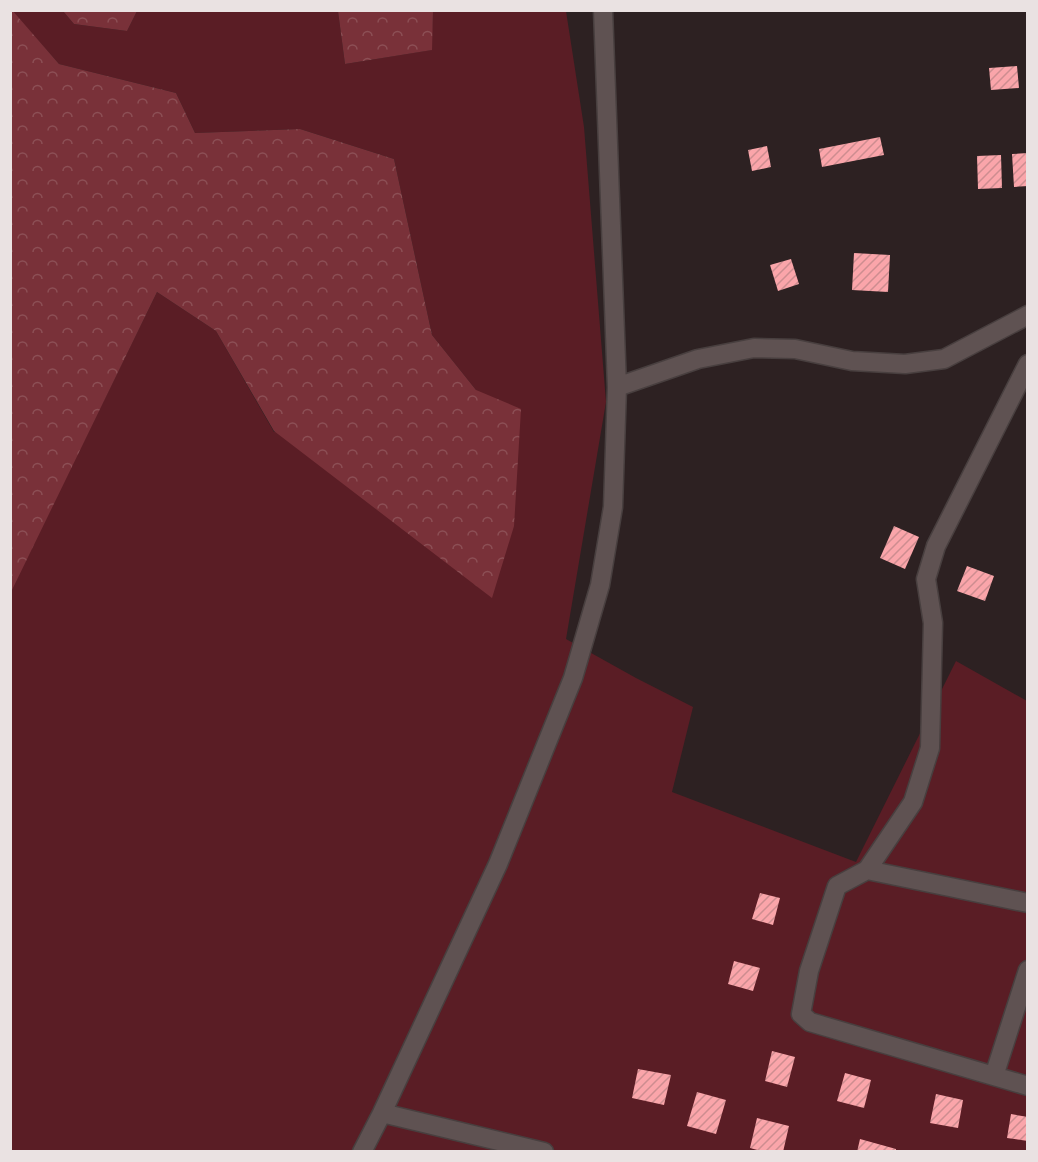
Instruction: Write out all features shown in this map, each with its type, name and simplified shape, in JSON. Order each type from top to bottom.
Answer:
[{"type":"street","points":[[362,1152],[498,864],[573,678],[600,585],[613,507],[617,387],[603,10]]},
{"type":"street","points":[[617,387],[698,359],[754,348],[795,350],[852,361],[905,364],[944,359],[1028,315]]},
{"type":"street","points":[[1028,364],[936,546],[926,579],[933,623],[930,748],[913,802],[867,870],[837,886],[809,971],[801,1014],[810,1022],[1028,1086]]},
{"type":"street","points":[[867,870],[1028,903]]},
{"type":"street","points":[[994,1076],[1028,970]]},
{"type":"street","points":[[382,1113],[544,1152]]},
{"type":"shaded area","points":[[12,11],[63,11],[74,24],[127,31],[137,11],[338,11],[345,64],[431,50],[433,11],[566,11],[584,127],[606,402],[566,639],[693,707],[672,792],[856,862],[956,661],[1027,701],[1027,1151],[11,1151],[10,592],[157,292],[216,331],[274,432],[476,390],[432,335],[394,159],[300,129],[195,133],[176,93],[59,64]]},
{"type":"green space","points":[[12,10],[59,64],[176,93],[195,133],[300,129],[394,159],[432,335],[476,390],[521,409],[514,526],[492,598],[274,431],[216,331],[157,292],[11,592],[10,11]]},
{"type":"green space","points":[[63,11],[137,11],[127,31],[74,24]]},
{"type":"green space","points":[[338,11],[433,11],[432,50],[345,64]]},
{"type":"building","points":[[1017,66],[1019,88],[991,90],[989,68]]},
{"type":"building","points":[[880,137],[884,155],[822,167],[819,149]]},
{"type":"building","points":[[767,146],[771,167],[752,171],[748,150]]},
{"type":"building","points":[[1028,153],[1028,186],[1014,187],[1012,154]]},
{"type":"building","points":[[1001,155],[1002,188],[978,189],[977,156]]},
{"type":"building","points":[[854,253],[890,255],[888,292],[852,290]]},
{"type":"building","points":[[791,259],[799,284],[778,291],[770,265]]},
{"type":"building","points":[[894,526],[919,537],[905,569],[880,558]]},
{"type":"building","points":[[967,566],[994,576],[985,601],[957,591]]},
{"type":"building","points":[[760,893],[780,898],[773,925],[752,919]]},
{"type":"building","points":[[734,961],[760,968],[753,991],[728,984]]},
{"type":"building","points":[[772,1051],[795,1057],[787,1087],[765,1081]]},
{"type":"building","points":[[638,1069],[671,1075],[664,1105],[632,1098]]},
{"type":"building","points":[[845,1073],[871,1080],[864,1108],[837,1101]]},
{"type":"building","points":[[697,1092],[726,1100],[716,1134],[687,1126]]},
{"type":"building","points":[[936,1094],[963,1100],[958,1128],[930,1123]]},
{"type":"building","points":[[1011,1114],[1028,1117],[1028,1141],[1007,1138]]},
{"type":"building","points":[[757,1118],[789,1126],[783,1152],[765,1152],[750,1148]]},
{"type":"building","points":[[860,1139],[896,1149],[896,1152],[857,1152]]}]
